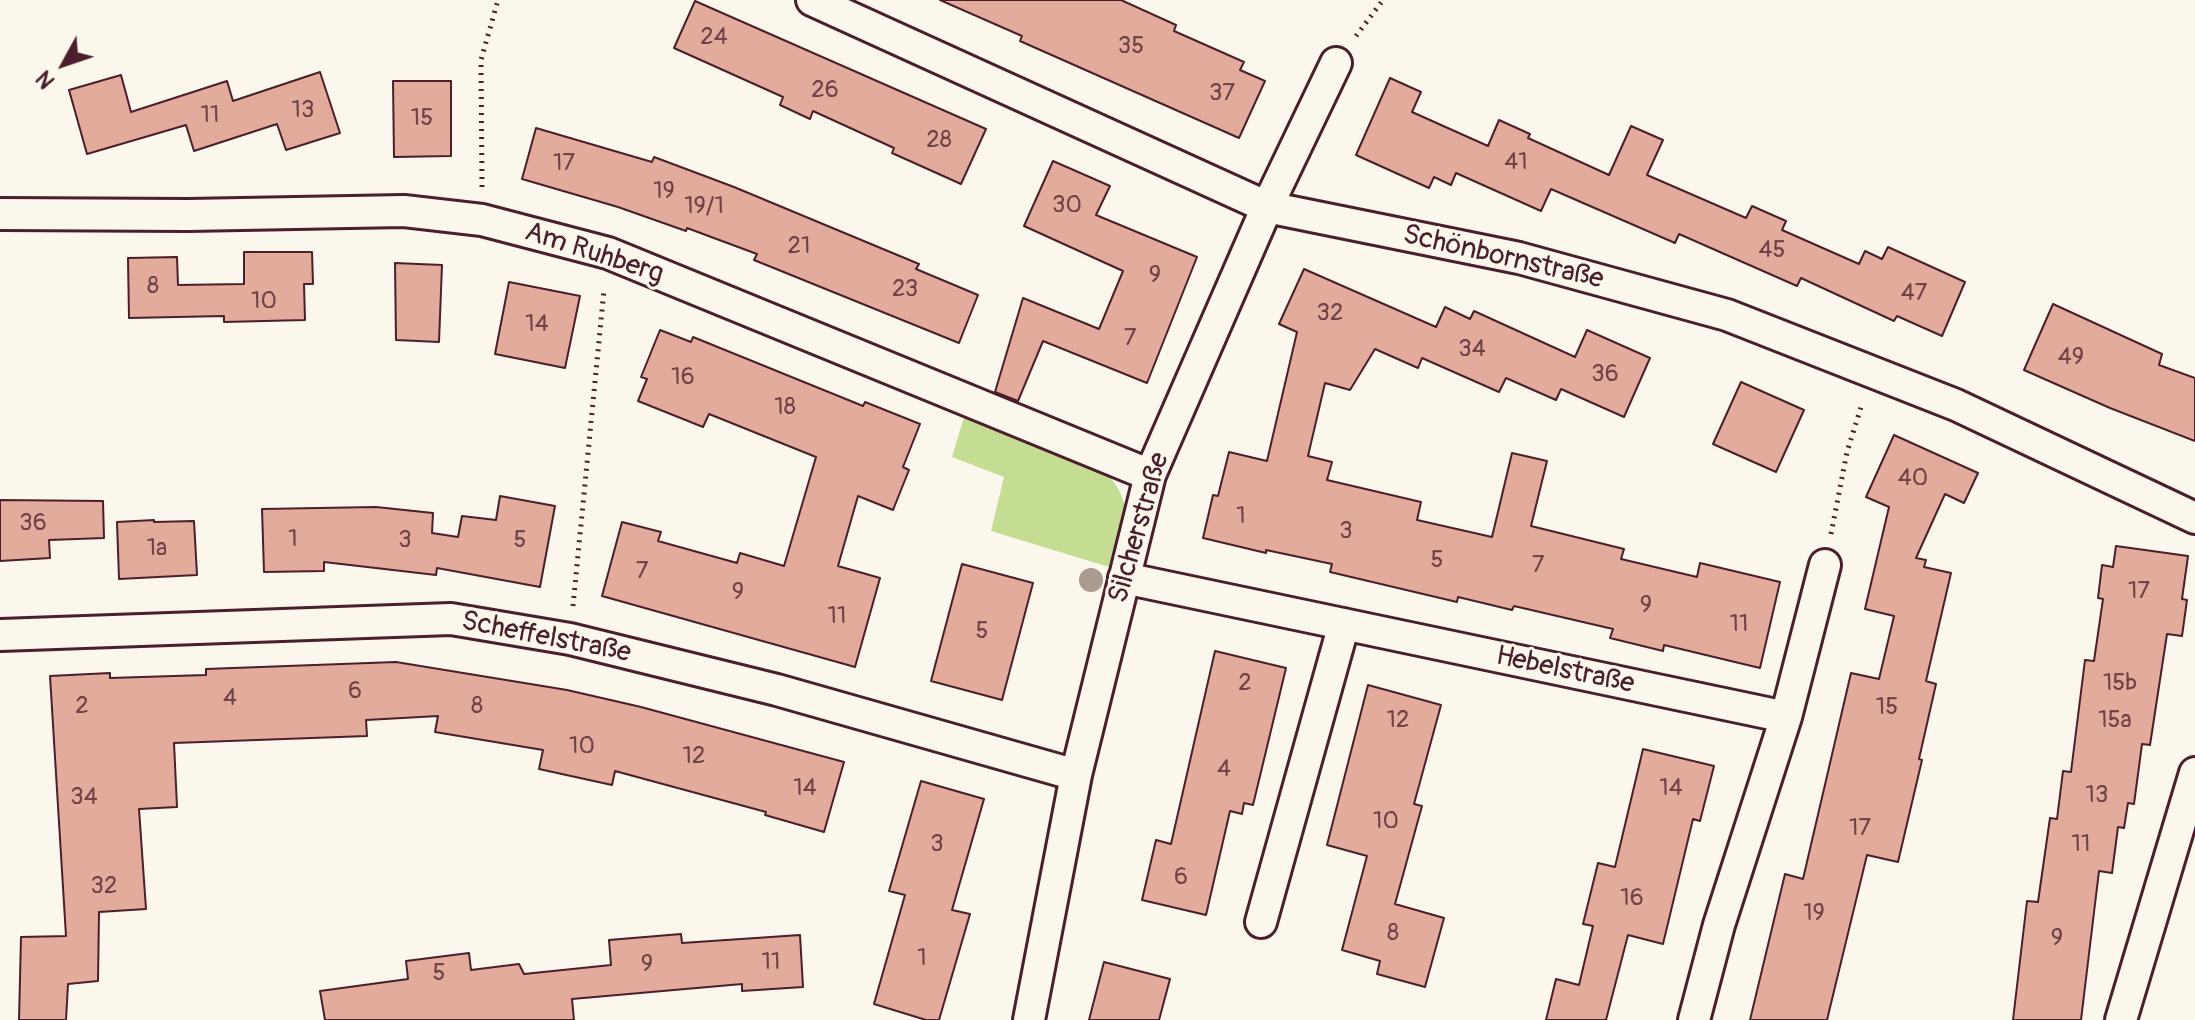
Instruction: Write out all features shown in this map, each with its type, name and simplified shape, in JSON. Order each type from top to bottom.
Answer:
[{"type":"street","name":"Schönbornstraße","points":[[812,0],[1267,207],[1519,258],[1727,315],[1956,405],[2195,518]]},
{"type":"street","name":"Silcherstraße","points":[[1029,1020],[1076,775],[1150,475],[1267,207],[1336,63]]},
{"type":"street","name":"Am Ruhberg","points":[[0,214],[404,211],[482,220],[608,253],[1150,475]]},
{"type":"street","points":[[1694,1020],[1719,925],[1786,717],[1825,565]]},
{"type":"street","name":"Hebelstraße","points":[[1124,578],[1786,717]]},
{"type":"street","name":"Scheffelstraße","points":[[0,635],[451,619],[570,639],[777,690],[1076,775]]},
{"type":"street","points":[[1261,922],[1344,624]]},
{"type":"street","points":[[2121,1020],[2195,773]]},
{"type":"path","points":[[482,220],[481,60],[498,0]]},
{"type":"path","points":[[1336,63],[1383,0]]},
{"type":"path","points":[[570,639],[608,253]]},
{"type":"path","points":[[1825,565],[1847,452],[1871,372]]},
{"type":"green space","points":[[964,417],[1109,476],[1118,488],[1125,510],[1122,530],[1109,567],[991,531],[1004,477],[952,457]]},
{"type":"building","points":[[940,0],[1121,0],[1176,25],[1174,31],[1244,62],[1240,70],[1265,81],[1239,138],[1020,41],[1022,36]]},
{"type":"building","points":[[695,1],[986,129],[961,184],[892,153],[894,148],[813,111],[810,119],[780,105],[783,97],[674,48]]},
{"type":"building","points":[[320,72],[340,133],[286,150],[277,124],[194,151],[186,125],[87,154],[69,90],[121,75],[131,112],[227,81],[233,101]]},
{"type":"building","points":[[1390,78],[1421,92],[1412,112],[1488,146],[1499,120],[1530,134],[1528,138],[1609,175],[1631,126],[1663,140],[1647,175],[1746,218],[1752,206],[1786,221],[1782,230],[1859,264],[1865,251],[1882,259],[1888,247],[1965,282],[1942,336],[1897,316],[1894,321],[1801,278],[1797,286],[1679,234],[1675,243],[1551,189],[1541,211],[1456,173],[1451,185],[1434,177],[1429,188],[1356,155]]},
{"type":"building","points":[[393,81],[451,81],[451,156],[394,157]]},
{"type":"building","points":[[536,128],[652,162],[654,157],[919,264],[916,269],[978,295],[959,343],[754,260],[757,254],[687,228],[686,231],[522,179]]},
{"type":"building","points":[[1053,161],[1110,186],[1096,215],[1197,257],[1147,383],[1043,341],[1018,401],[995,392],[1023,298],[1099,329],[1123,271],[1024,226]]},
{"type":"building","points":[[244,252],[312,252],[313,284],[304,284],[305,320],[224,322],[224,316],[129,318],[128,258],[177,257],[178,285],[244,284]]},
{"type":"building","points":[[395,263],[442,265],[439,342],[396,340]]},
{"type":"building","points":[[1304,269],[1436,327],[1445,307],[1470,319],[1474,311],[1575,357],[1587,330],[1650,358],[1624,417],[1561,389],[1556,400],[1506,378],[1499,392],[1422,358],[1418,368],[1375,349],[1350,390],[1325,383],[1308,456],[1332,462],[1327,480],[1421,502],[1417,520],[1492,537],[1512,453],[1547,461],[1531,526],[1624,549],[1621,559],[1697,577],[1700,563],[1780,582],[1760,668],[1664,645],[1663,651],[1610,638],[1613,629],[1514,606],[1512,610],[1458,597],[1457,602],[1330,572],[1332,564],[1203,538],[1213,495],[1218,496],[1229,452],[1267,461],[1297,332],[1279,324]]},
{"type":"building","points":[[509,282],[580,296],[565,368],[495,354]]},
{"type":"building","points":[[2053,304],[2162,354],[2159,365],[2195,378],[2195,441],[2024,370]]},
{"type":"building","points":[[660,330],[691,342],[693,337],[863,406],[865,402],[920,424],[903,467],[909,470],[893,510],[858,496],[838,566],[880,578],[855,667],[602,596],[622,522],[661,532],[658,541],[737,563],[740,553],[784,566],[816,457],[709,414],[703,427],[638,401],[647,379],[641,377]]},
{"type":"building","points":[[1741,382],[1804,410],[1776,472],[1713,444]]},
{"type":"building","points":[[1894,435],[1978,473],[1964,503],[1945,494],[1916,558],[1926,560],[1924,567],[1951,573],[1926,681],[1936,684],[1898,862],[1867,855],[1827,1020],[1750,1020],[1785,874],[1803,879],[1851,673],[1879,679],[1894,616],[1865,609],[1889,507],[1866,497]]},
{"type":"building","points":[[500,496],[555,506],[540,587],[437,568],[436,575],[324,562],[324,571],[264,572],[262,509],[376,507],[433,513],[432,533],[458,537],[462,516],[496,520]]},
{"type":"building","points":[[0,500],[103,501],[104,538],[49,540],[50,558],[0,561]]},
{"type":"building","points":[[194,521],[197,575],[119,579],[117,522]]},
{"type":"building","points":[[2116,546],[2188,556],[2182,599],[2187,600],[2182,636],[2167,634],[2150,745],[2142,744],[2134,804],[2128,803],[2124,828],[2118,827],[2112,873],[2099,871],[2081,1020],[2013,1020],[2027,901],[2038,902],[2050,818],[2057,819],[2063,771],[2071,772],[2085,660],[2094,661],[2103,599],[2098,598],[2102,565],[2113,567]]},
{"type":"building","points":[[962,564],[1033,583],[1002,700],[931,681]]},
{"type":"building","points":[[1215,651],[1286,668],[1253,805],[1244,803],[1242,814],[1230,811],[1206,915],[1142,900],[1156,840],[1171,844]]},
{"type":"building","points":[[396,662],[567,690],[844,762],[824,832],[765,815],[766,812],[615,771],[612,785],[539,769],[543,750],[435,732],[438,716],[366,720],[367,736],[174,743],[177,807],[139,809],[146,909],[99,912],[98,981],[68,984],[66,1020],[19,1020],[21,937],[66,936],[50,676],[110,673],[110,678],[206,675],[206,669]]},
{"type":"building","points":[[1368,685],[1441,705],[1414,804],[1422,806],[1395,904],[1444,918],[1425,987],[1377,974],[1380,961],[1342,950],[1367,856],[1327,845]]},
{"type":"building","points":[[1643,749],[1714,766],[1700,821],[1693,819],[1663,944],[1628,935],[1606,1020],[1546,1020],[1556,979],[1579,985],[1593,926],[1583,924],[1598,863],[1615,867]]},
{"type":"building","points":[[921,781],[984,799],[952,910],[970,914],[939,1020],[926,1020],[874,1004],[905,895],[889,891]]},
{"type":"building","points":[[681,934],[682,943],[800,935],[803,987],[742,991],[742,984],[572,999],[574,1020],[325,1020],[320,991],[408,979],[406,961],[469,953],[471,970],[519,964],[524,974],[611,965],[609,940]]},
{"type":"building","points":[[1104,962],[1170,979],[1159,1020],[1089,1020]]}]
